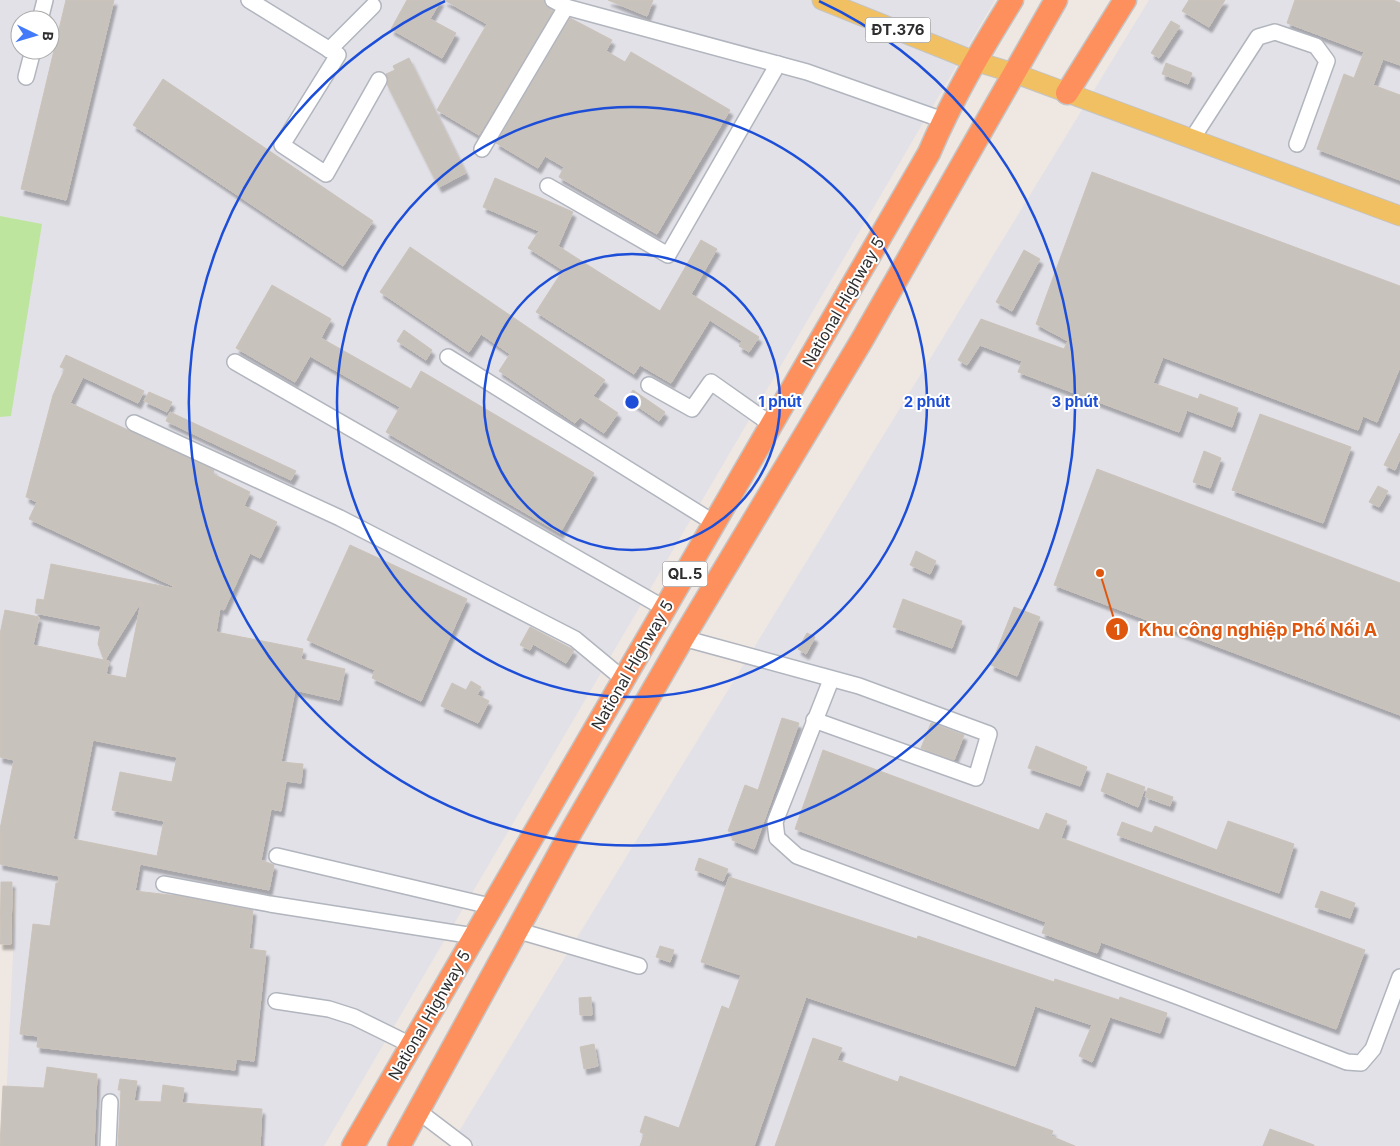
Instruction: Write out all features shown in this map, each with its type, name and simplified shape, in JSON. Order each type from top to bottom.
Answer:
[{"type":"highway","name":"National Highway 5","points":[[353,1146],[490,906],[529,845],[622,678],[716,524],[929,153],[943,120],[974,61],[1012,0]]},
{"type":"highway","name":"National Highway 5","points":[[400,1146],[516,930],[683,638],[862,340],[1056,0]]},
{"type":"highway","points":[[1067,93],[1125,0]]},
{"type":"main road","name":"ĐT.376","points":[[822,0],[974,61]]},
{"type":"main road","points":[[974,61],[1014,73],[1400,216]]},
{"type":"lane","points":[[249,0],[338,55],[282,144],[326,174],[379,80]]},
{"type":"lane","points":[[482,149],[559,3],[807,72],[943,120]]},
{"type":"lane","points":[[330,50],[373,6]]},
{"type":"lane","points":[[1192,139],[1258,37],[1275,32],[1316,46],[1327,61],[1297,144]]},
{"type":"lane","points":[[26,77],[30,60]]},
{"type":"lane","points":[[548,186],[668,255],[778,64]]},
{"type":"lane","points":[[448,357],[716,524]]},
{"type":"lane","points":[[235,362],[664,608]]},
{"type":"lane","points":[[649,385],[692,409],[711,382],[772,425]]},
{"type":"lane","points":[[134,423],[340,518],[575,638],[622,678]]},
{"type":"lane","points":[[683,638],[831,680],[859,686],[989,734],[976,778],[814,720]]},
{"type":"lane","points":[[831,680],[775,822],[777,838],[797,856],[1179,997],[1347,1062],[1361,1062],[1372,1050],[1400,978]]},
{"type":"lane","points":[[277,856],[490,906]]},
{"type":"lane","points":[[164,884],[270,904],[474,936]]},
{"type":"lane","points":[[516,930],[638,966]]},
{"type":"lane","points":[[276,1001],[329,1009],[354,1017],[412,1045]]},
{"type":"lane","points":[[108,1146],[110,1102]]},
{"type":"lane","points":[[418,1111],[464,1146]]},
{"type":"shaded area","points":[[0,0],[995,0],[324,1146],[4,1146],[16,891],[0,887]]},
{"type":"shaded area","points":[[1149,0],[1400,0],[1400,1146],[450,1146]]},
{"type":"green space","points":[[0,216],[42,224],[11,416],[0,417]]},
{"type":"building","points":[[66,0],[114,0],[66,200],[21,189],[52,60],[60,60],[60,25]]},
{"type":"building","points":[[407,0],[441,0],[430,19],[456,33],[442,58],[391,29]]},
{"type":"building","points":[[444,0],[544,0],[545,5],[553,11],[479,135],[437,110],[487,24]]},
{"type":"building","points":[[608,0],[653,0],[647,16]]},
{"type":"building","points":[[1189,0],[1225,0],[1209,27],[1182,11]]},
{"type":"building","points":[[1295,0],[1393,0],[1400,3],[1400,65],[1383,59],[1373,85],[1400,95],[1400,180],[1317,149],[1344,74],[1354,78],[1364,52],[1287,23]]},
{"type":"building","points":[[570,18],[612,40],[606,51],[625,62],[631,52],[730,110],[657,234],[559,177],[564,167],[545,156],[538,168],[496,143]]},
{"type":"building","points":[[1171,21],[1180,26],[1159,58],[1151,53]]},
{"type":"building","points":[[409,58],[466,173],[439,187],[387,84],[386,74],[395,70],[393,66]]},
{"type":"building","points":[[1166,63],[1192,73],[1188,84],[1162,74]]},
{"type":"building","points":[[163,79],[373,221],[343,266],[133,125]]},
{"type":"building","points":[[1092,172],[1400,286],[1400,367],[1377,422],[1363,416],[1358,430],[1163,357],[1153,383],[1198,399],[1200,394],[1238,408],[1232,427],[1187,410],[1179,432],[1018,372],[1022,361],[980,345],[967,365],[958,360],[981,319],[1064,349],[1068,341],[1036,324]]},
{"type":"building","points":[[495,178],[573,212],[558,246],[660,311],[701,240],[717,249],[691,294],[759,337],[749,352],[739,346],[742,341],[710,320],[671,383],[640,365],[634,374],[536,312],[563,270],[528,248],[539,231],[483,207]]},
{"type":"building","points":[[410,247],[605,380],[593,396],[618,413],[604,433],[580,417],[575,423],[499,371],[510,354],[481,334],[469,352],[380,292]]},
{"type":"building","points":[[1024,250],[1040,259],[1012,311],[996,302]]},
{"type":"building","points":[[272,285],[331,319],[321,338],[411,389],[421,371],[594,473],[560,533],[386,432],[400,407],[310,356],[295,382],[236,348]]},
{"type":"building","points":[[404,330],[432,350],[426,360],[397,341]]},
{"type":"building","points":[[66,355],[144,391],[138,403],[83,377],[70,403],[214,470],[213,474],[250,492],[244,506],[277,522],[260,558],[250,553],[224,610],[220,608],[216,632],[303,649],[301,659],[345,669],[339,700],[295,690],[281,762],[303,764],[301,783],[286,781],[281,811],[271,809],[261,860],[274,865],[269,890],[140,864],[135,891],[179,896],[253,910],[249,949],[266,951],[254,1061],[236,1059],[235,1070],[37,1047],[38,1036],[20,1034],[33,924],[50,926],[56,883],[58,883],[59,876],[0,864],[0,829],[14,760],[0,757],[0,634],[5,610],[39,617],[33,645],[104,660],[98,644],[101,626],[35,613],[37,599],[44,600],[51,564],[172,588],[173,586],[29,519],[37,502],[26,497],[53,395],[65,369],[60,367]],"holes":[[[141,602],[126,678],[106,674],[109,661],[105,660]],[[93,740],[177,757],[172,782],[120,772],[112,810],[164,821],[157,856],[73,839]]]},
{"type":"building","points":[[633,390],[665,412],[659,421],[627,399]]},
{"type":"building","points":[[149,392],[172,402],[167,412],[144,401]]},
{"type":"building","points":[[170,412],[296,471],[291,480],[166,421]]},
{"type":"building","points":[[1260,414],[1351,447],[1323,523],[1232,490]]},
{"type":"building","points":[[1400,433],[1400,459],[1395,470],[1384,465]]},
{"type":"building","points":[[1204,451],[1221,458],[1210,488],[1193,482]]},
{"type":"building","points":[[1097,469],[1400,583],[1400,715],[1054,585]]},
{"type":"building","points":[[1378,486],[1388,491],[1379,507],[1369,502]]},
{"type":"building","points":[[350,545],[467,599],[421,701],[372,678],[375,670],[307,640]]},
{"type":"building","points":[[916,551],[936,561],[930,574],[910,565]]},
{"type":"building","points":[[903,599],[962,621],[952,648],[893,627]]},
{"type":"building","points":[[1014,607],[1040,617],[1017,676],[991,665]]},
{"type":"building","points":[[530,627],[574,650],[566,663],[533,644],[530,650],[520,645]]},
{"type":"building","points":[[807,633],[815,637],[806,654],[798,649]]},
{"type":"building","points":[[471,681],[481,687],[477,695],[489,701],[478,723],[441,706],[452,683],[466,690]]},
{"type":"building","points":[[782,718],[799,723],[754,849],[732,840],[734,833],[728,831],[745,785],[758,790]]},
{"type":"building","points":[[931,723],[964,735],[954,760],[921,748]]},
{"type":"building","points":[[1036,746],[1087,767],[1080,786],[1028,768]]},
{"type":"building","points":[[823,750],[1039,830],[1046,813],[1067,821],[1061,838],[1365,950],[1336,1029],[1101,942],[1097,953],[1042,933],[1046,922],[795,829]]},
{"type":"building","points":[[1107,773],[1145,787],[1138,807],[1101,791]]},
{"type":"building","points":[[1148,788],[1173,797],[1170,806],[1145,797]]},
{"type":"building","points":[[1228,821],[1294,844],[1279,893],[1117,835],[1122,822],[1152,833],[1155,826],[1217,850]]},
{"type":"building","points":[[699,858],[728,869],[723,881],[695,870]]},
{"type":"building","points":[[729,877],[917,939],[918,936],[1054,982],[1055,979],[1119,1000],[1120,997],[1167,1013],[1160,1033],[1110,1017],[1092,1062],[1079,1056],[1092,1025],[1035,1006],[1015,1066],[806,997],[754,1146],[640,1146],[644,1134],[640,1132],[645,1116],[679,1128],[722,1006],[729,1009],[741,975],[701,962]]},
{"type":"building","points":[[1,882],[12,882],[11,944],[0,944]]},
{"type":"building","points":[[1321,891],[1355,903],[1350,918],[1315,907]]},
{"type":"building","points":[[660,946],[674,950],[670,962],[656,957]]},
{"type":"building","points":[[591,997],[592,1015],[580,1015],[579,998]]},
{"type":"building","points":[[813,1038],[842,1048],[837,1060],[898,1082],[900,1076],[973,1102],[1053,1131],[1051,1136],[1075,1146],[775,1146]]},
{"type":"building","points":[[594,1044],[598,1066],[584,1069],[580,1047]]},
{"type":"building","points":[[47,1067],[97,1074],[94,1146],[0,1146],[3,1086],[44,1088]]},
{"type":"building","points":[[120,1079],[137,1081],[134,1101],[161,1102],[163,1085],[184,1088],[182,1103],[262,1109],[260,1146],[118,1146],[121,1090],[118,1090]]},
{"type":"building","points":[[1270,1129],[1314,1145],[1314,1146],[1263,1146]]},
{"type":"place","name":"Khu công nghiệp Phố Nối A","points":[[1100,573]]}]
